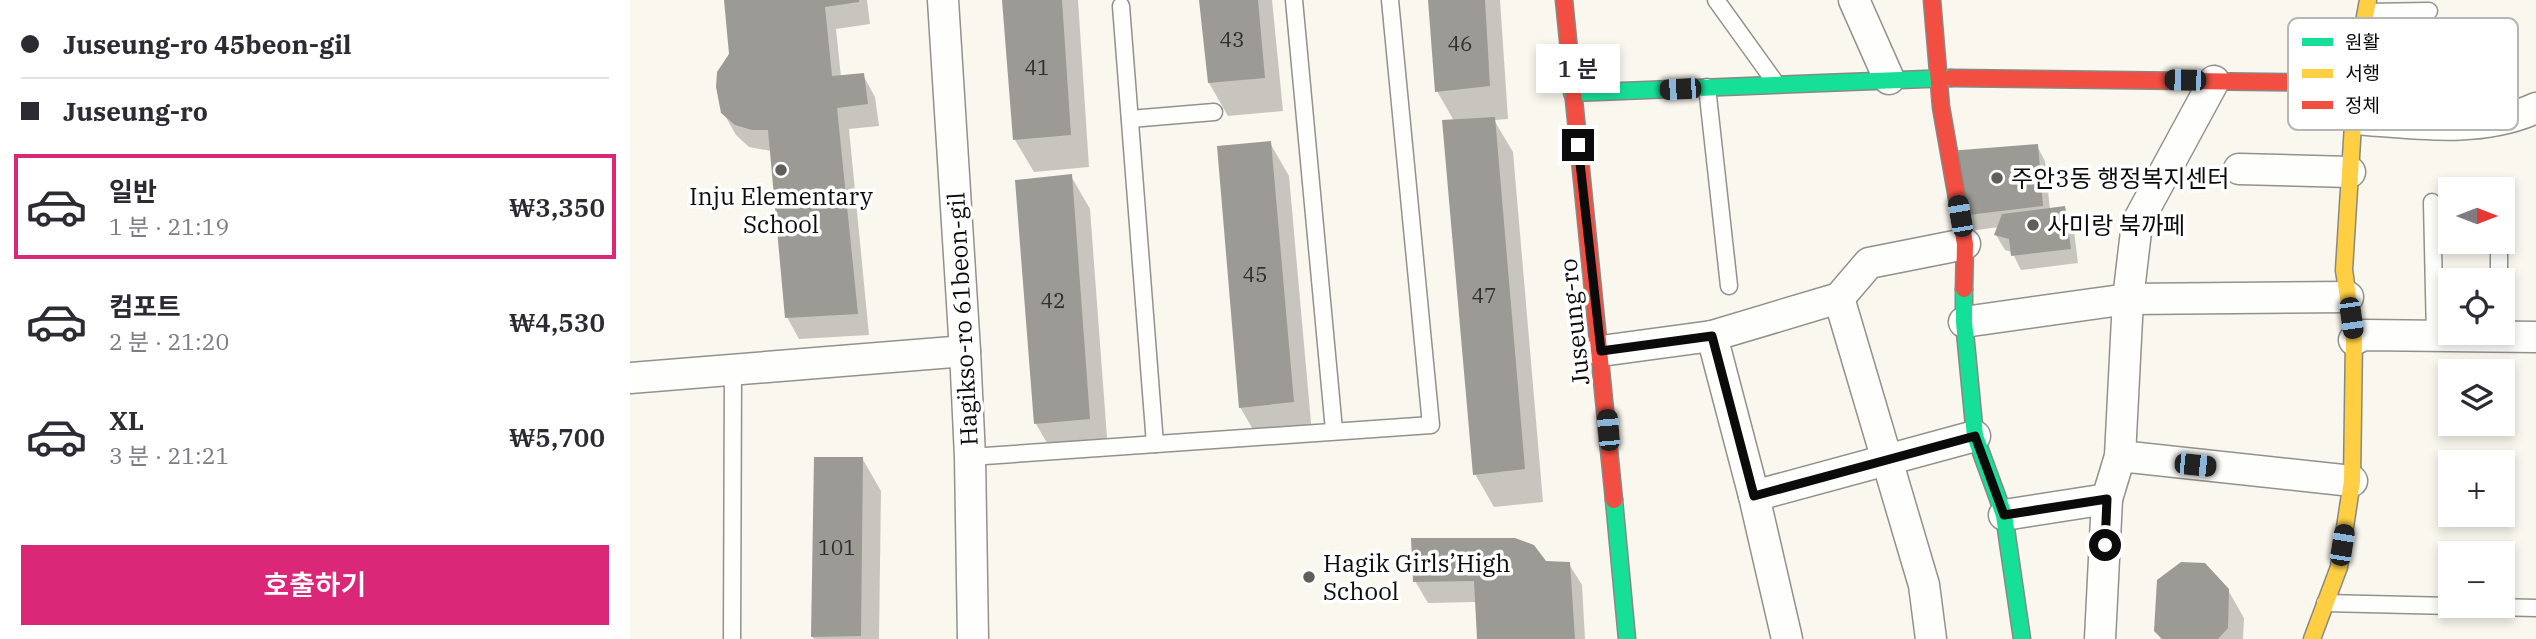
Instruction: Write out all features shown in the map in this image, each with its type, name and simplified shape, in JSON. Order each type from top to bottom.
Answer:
[{"type":"street","name":"Hagikso-ro 61beon-gil","points":[[943,0],[970,457],[973,639]]},
{"type":"street","name":"Juseung-ro","points":[[1564,0],[1601,351],[1626,639]]},
{"type":"street","points":[[1854,0],[1889,79]]},
{"type":"street","points":[[1932,0],[1941,107],[1965,244],[1964,323],[1975,436],[2004,515],[2022,639]]},
{"type":"street","points":[[1572,93],[1940,78],[2288,82]]},
{"type":"street","points":[[2100,639],[2107,499],[2120,456],[2128,299],[2137,223],[2214,81]]},
{"type":"street","points":[[2518,113],[2536,108]]},
{"type":"street","points":[[2312,639],[2339,567],[2352,481],[2354,340],[2344,270],[2353,130]]},
{"type":"street","points":[[2239,169],[2350,172]]},
{"type":"street","points":[[1601,351],[1712,336],[1839,298],[1869,263],[1965,244]]},
{"type":"street","points":[[1964,323],[2128,299],[2348,297]]},
{"type":"street","points":[[1839,298],[1924,585],[1931,639]]},
{"type":"street","points":[[2354,340],[2363,335],[2438,336]]},
{"type":"street","points":[[1712,336],[1754,496],[1787,639]]},
{"type":"street","points":[[2515,336],[2536,337]]},
{"type":"street","points":[[630,378],[965,351]]},
{"type":"street","points":[[1754,496],[1975,436]]},
{"type":"street","points":[[2120,456],[2352,481]]},
{"type":"street","points":[[2004,515],[2107,499]]},
{"type":"lane","points":[[1294,0],[1334,430]]},
{"type":"lane","points":[[970,457],[1431,425],[1390,0]]},
{"type":"lane","points":[[1716,0],[1776,84]]},
{"type":"lane","points":[[1121,6],[1155,444]]},
{"type":"lane","points":[[2367,6],[2429,11]]},
{"type":"lane","points":[[1707,87],[1729,286]]},
{"type":"lane","points":[[1130,120],[1214,112]]},
{"type":"lane","points":[[2432,202],[2435,336]]},
{"type":"lane","points":[[732,639],[733,369]]},
{"type":"lane","points":[[2325,603],[2536,608]]},
{"type":"building","points":[[724,0],[859,0],[825,7],[832,76],[864,73],[868,104],[837,108],[858,314],[785,318],[768,130],[752,130],[735,125],[721,113],[716,87],[717,72],[729,54]]},
{"type":"building","points":[[1002,0],[1062,0],[1071,135],[1013,140]]},
{"type":"building","points":[[1199,0],[1258,0],[1265,78],[1208,83]]},
{"type":"building","points":[[1428,0],[1485,0],[1490,86],[1435,92]]},
{"type":"building","points":[[1495,117],[1525,469],[1473,475],[1442,120]]},
{"type":"building","points":[[1271,141],[1294,402],[1239,408],[1217,146]]},
{"type":"building","name":"주안3동 행정복지센터","points":[[2038,144],[2043,206],[1960,216],[1949,151]]},
{"type":"building","points":[[1072,174],[1090,419],[1034,424],[1015,180]]},
{"type":"building","name":"사미랑 북까페","points":[[2065,206],[2071,249],[2011,256],[2009,239],[1994,235],[2002,214]]},
{"type":"building","points":[[814,457],[863,457],[861,636],[811,637]]},
{"type":"building","points":[[1411,538],[1515,538],[1534,545],[1546,561],[1570,562],[1575,639],[1477,639],[1474,581],[1413,582]]},
{"type":"building","points":[[2181,562],[2205,563],[2229,589],[2228,628],[2218,639],[2162,639],[2154,631],[2157,580]]},
{"type":"traffic: fast","points":[[1572,93],[1951,78]]},
{"type":"traffic: fast","points":[[1964,289],[1964,322],[1975,436],[2004,515],[2022,639]]},
{"type":"traffic: fast","points":[[1614,500],[1627,639]]},
{"type":"traffic: slow","points":[[2365,18],[2368,0]]},
{"type":"traffic: slow","points":[[2312,639],[2339,567],[2352,481],[2354,340],[2344,270],[2353,130]]},
{"type":"traffic: jam","points":[[1564,0],[1614,500]]},
{"type":"traffic: jam","points":[[1932,0],[1941,107],[1965,244],[1964,289]]},
{"type":"traffic: jam","points":[[1951,78],[2288,82]]},
{"type":"place","name":"Inju Elementary School","points":[[781,170]]},
{"type":"place","name":"주안3동 행정복지센터","points":[[1997,178]]},
{"type":"place","name":"사미랑 북까페","points":[[2033,225]]},
{"type":"place","name":"Hagik Girls’High School","points":[[1309,577]]},
{"type":"route","points":[[1578,145],[1601,351],[1712,336],[1754,496],[1975,436],[2004,515],[2107,499],[2105,545]]}]
